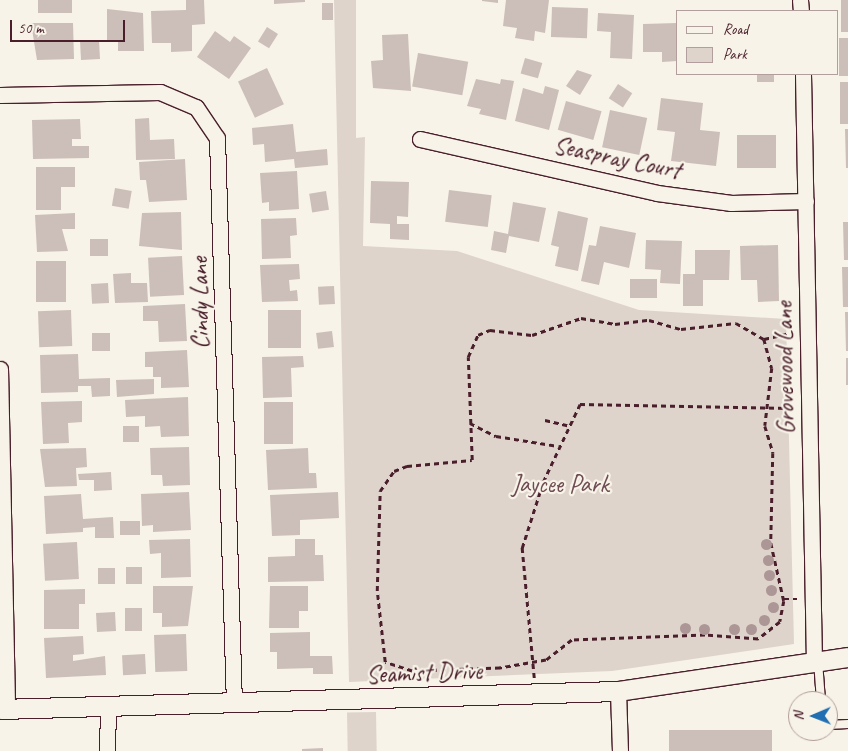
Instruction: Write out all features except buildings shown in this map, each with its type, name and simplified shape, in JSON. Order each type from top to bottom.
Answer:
[{"type":"street","name":"Grovewood Lane","points":[[803,75],[816,661]]},
{"type":"street","name":"Cindy Lane","points":[[0,95],[160,92],[196,107],[217,138],[234,704]]},
{"type":"street","name":"Seaspray Court","points":[[420,139],[657,193],[731,203],[806,201]]},
{"type":"street","points":[[0,369],[4,709]]},
{"type":"street","name":"Seamist Drive","points":[[4,709],[234,704],[618,691],[848,657]]},
{"type":"street","points":[[618,691],[620,751]]},
{"type":"street","points":[[107,751],[108,707]]},
{"type":"lane","points":[[816,661],[820,691]]},
{"type":"path","points":[[764,339],[772,375],[766,408],[773,453],[771,543],[784,601],[775,629],[758,639],[705,635],[572,640],[546,660],[500,668],[412,671],[391,665],[381,655],[377,591],[380,491],[394,471],[407,466],[472,460],[468,351],[483,332],[532,335],[581,318],[615,324],[649,320],[681,329],[736,324],[764,339],[808,332]]},
{"type":"path","points":[[535,695],[534,661],[522,548],[567,425],[587,401],[810,408]]},
{"type":"path","points":[[546,420],[567,425]]},
{"type":"path","points":[[470,423],[496,436],[558,446]]},
{"type":"green space","name":"Jaycee Park","points":[[334,0],[356,0],[356,138],[365,137],[363,246],[457,251],[639,310],[786,319],[794,644],[612,671],[349,682]]},
{"type":"green space","points":[[376,712],[377,751],[348,751],[347,713]]}]
